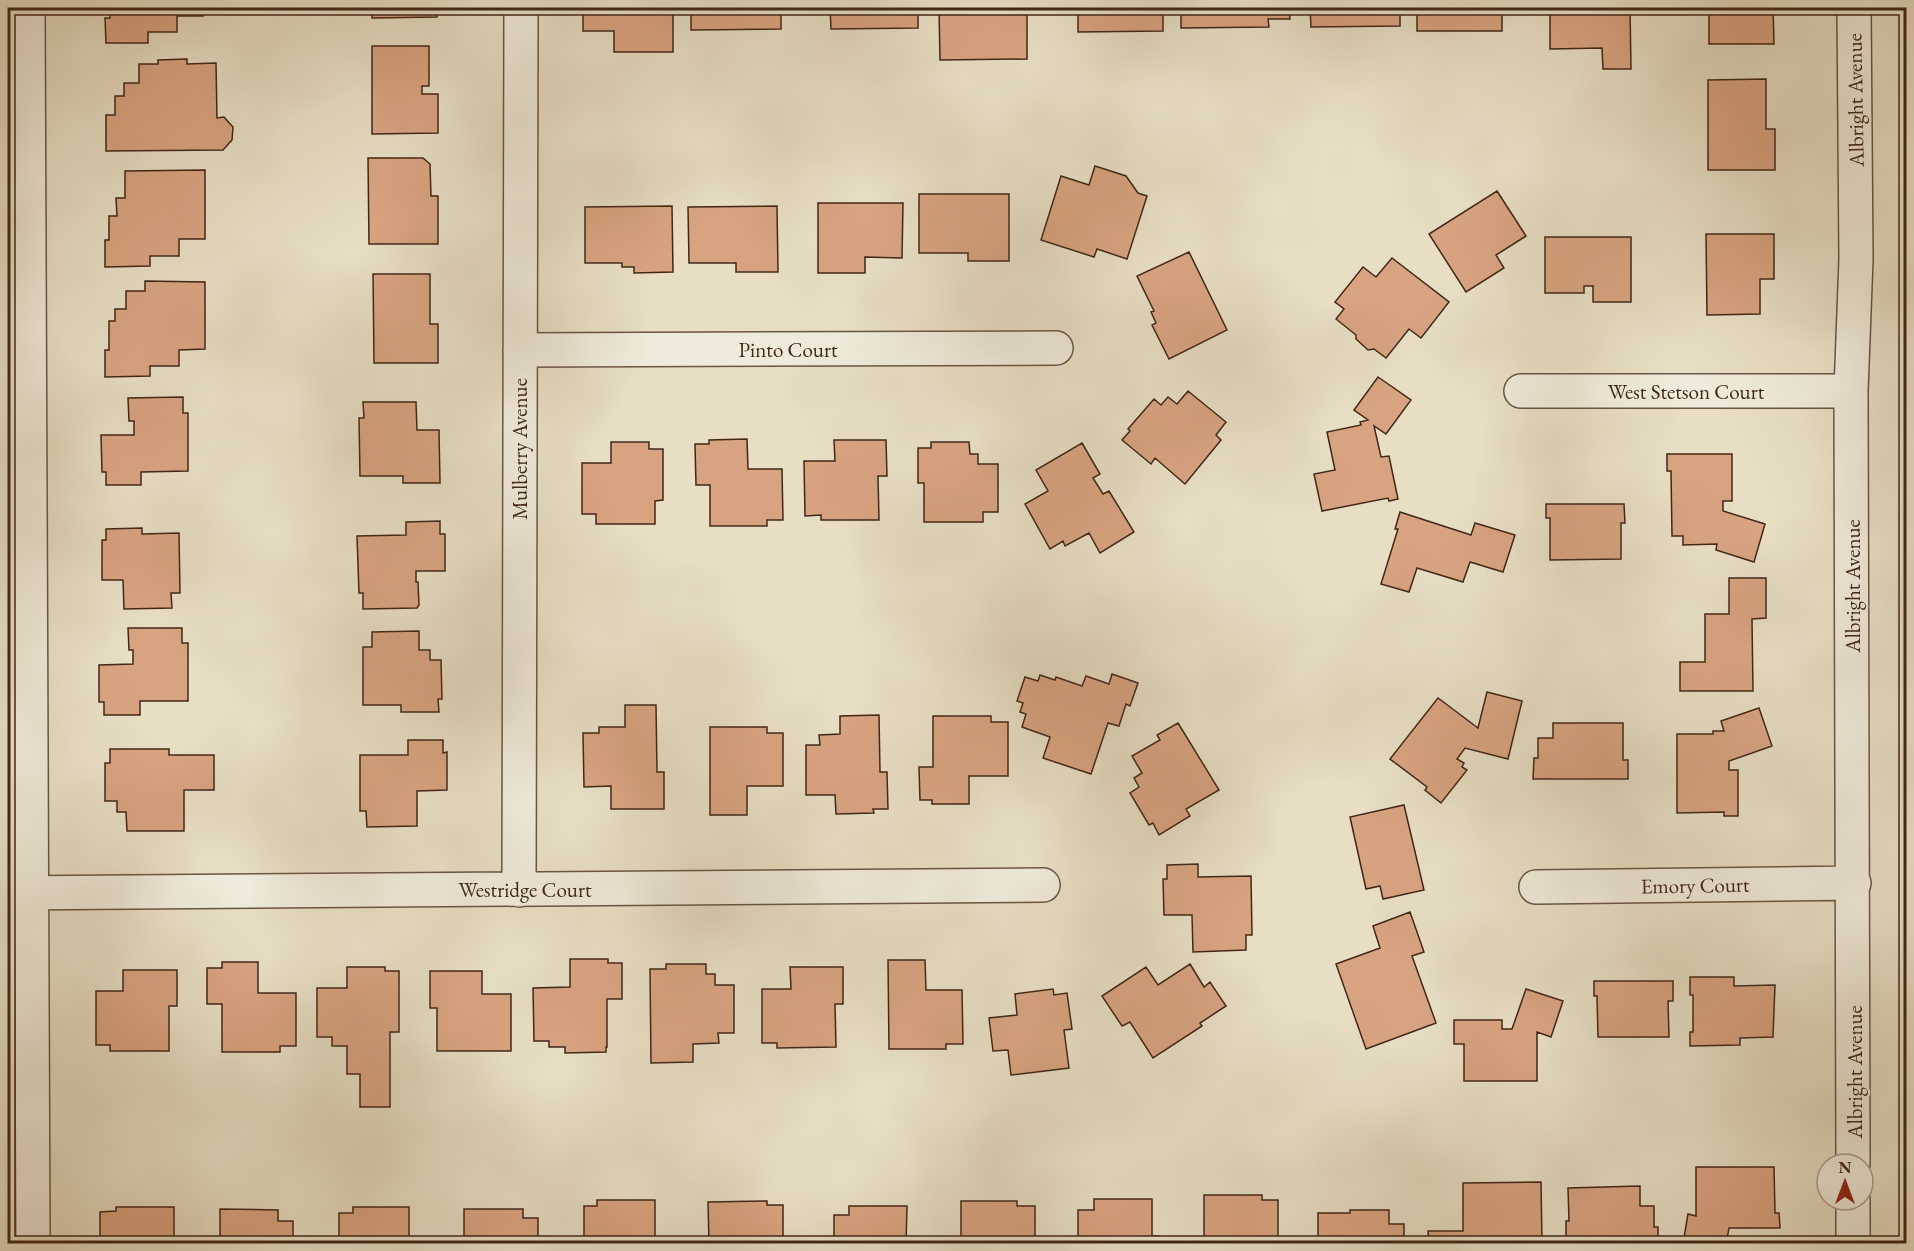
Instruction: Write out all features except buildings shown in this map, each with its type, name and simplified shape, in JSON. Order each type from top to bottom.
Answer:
[{"type":"street","points":[[28,8],[18,175],[19,892],[33,1244]]},
{"type":"street","name":"Mulberry Avenue","points":[[519,890],[521,8]]},
{"type":"street","name":"Albright Avenue","points":[[1853,1152],[1851,391],[1856,259],[1854,8]]},
{"type":"street","name":"Pinto Court","points":[[520,350],[1056,348]]},
{"type":"street","name":"West Stetson Court","points":[[1521,391],[1851,391]]},
{"type":"street","name":"Emory Court","points":[[1536,887],[1854,883]]},
{"type":"street","name":"Westridge Court","points":[[19,892],[1044,885]]},
{"type":"street","points":[[1853,1212],[1853,1244]]}]
